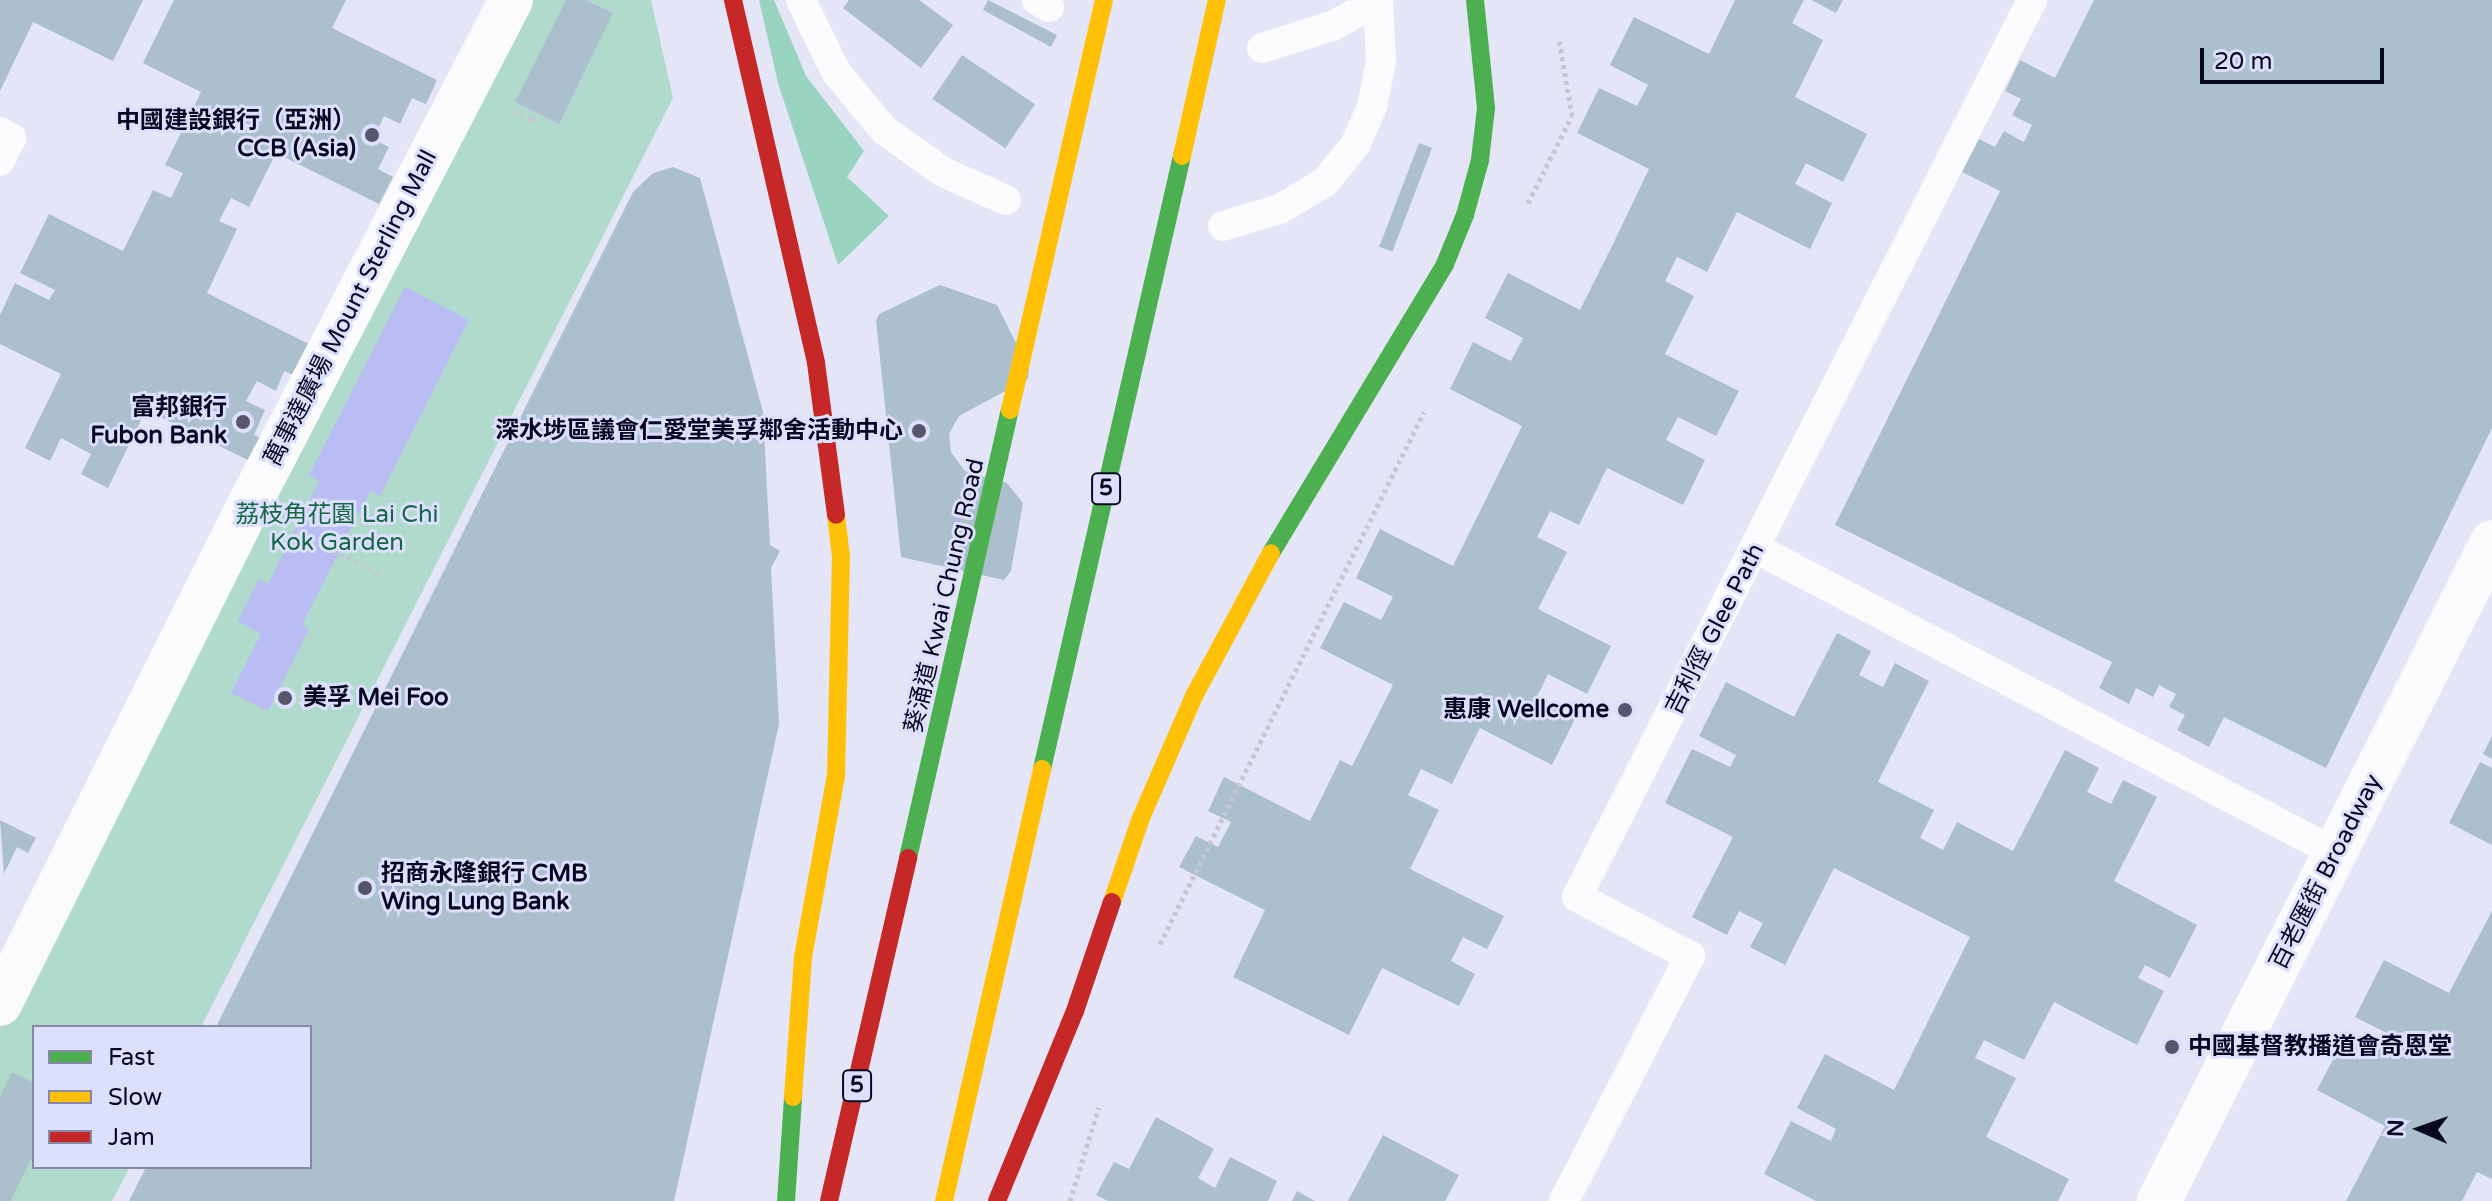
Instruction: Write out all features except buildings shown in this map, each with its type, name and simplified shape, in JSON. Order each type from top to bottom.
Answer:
[{"type":"main road","points":[[733,0],[828,428],[843,626],[836,776],[803,957],[786,1201]]},
{"type":"main road","name":"葵涌道 Kwai Chung Road","points":[[829,1201],[1104,0]]},
{"type":"main road","name":"5","points":[[944,1201],[1217,0]]},
{"type":"main road","points":[[997,1201],[1075,1011],[1141,818],[1194,696],[1255,579],[1445,264],[1465,215],[1483,134],[1483,55],[1475,0]]},
{"type":"street","name":"萬事達廣場 Mount Sterling Mall","points":[[0,1004],[248,507],[511,0]]},
{"type":"street","name":"百老匯街 Broadway","points":[[2159,1201],[2492,542]]},
{"type":"lane","points":[[801,0],[836,72],[884,130],[943,172],[1006,200]]},
{"type":"lane","name":"吉利徑 Glee Path","points":[[1564,1201],[1690,956],[1577,897],[1757,549],[2032,0]]},
{"type":"lane","points":[[1223,226],[1280,209],[1325,182],[1355,145],[1372,107],[1381,61],[1378,1],[1332,26],[1262,48]]},
{"type":"lane","points":[[0,132],[11,138],[0,161]]},
{"type":"lane","points":[[1757,549],[2336,853]]},
{"type":"path","points":[[1522,216],[1572,116],[1559,39]]},
{"type":"path","points":[[1153,958],[1429,401]]},
{"type":"path","points":[[291,529],[385,576]]},
{"type":"path","points":[[1070,1201],[1101,1101]]},
{"type":"green space","name":"荔枝角花園 Lai Chi Kok Garden","points":[[499,0],[651,0],[673,98],[202,1025],[32,1025],[32,1169],[129,1169],[112,1201],[0,1201],[0,970]]},
{"type":"green space","points":[[759,0],[774,0],[806,76],[864,151],[847,177],[889,216],[838,265],[778,83]]},
{"type":"water","points":[[405,287],[469,320],[380,496],[370,491],[302,625],[309,629],[268,711],[231,693],[261,634],[238,621],[259,579],[268,584],[319,481],[309,475]]},
{"type":"traffic: fast","points":[[1271,553],[1445,264],[1465,215],[1480,160],[1486,108],[1475,0]]},
{"type":"traffic: fast","points":[[1042,769],[1182,156]]},
{"type":"traffic: fast","points":[[908,858],[1010,410]]},
{"type":"traffic: fast","points":[[786,1201],[793,1097]]},
{"type":"traffic: slow","points":[[1010,410],[1104,0]]},
{"type":"traffic: slow","points":[[1182,156],[1217,0]]},
{"type":"traffic: slow","points":[[793,1097],[803,957],[836,776],[841,557],[836,515]]},
{"type":"traffic: slow","points":[[1112,902],[1141,818],[1194,696],[1271,553]]},
{"type":"traffic: slow","points":[[944,1201],[1042,769]]},
{"type":"traffic: jam","points":[[733,0],[816,363],[836,515]]},
{"type":"traffic: jam","points":[[829,1201],[908,858]]},
{"type":"traffic: jam","points":[[997,1201],[1075,1011],[1112,902]]},
{"type":"place","name":"中國建設銀行（亞洲） CCB (Asia)","points":[[372,135]]},
{"type":"place","name":"富邦銀行 Fubon Bank","points":[[243,422]]},
{"type":"place","name":"深水埗區議會仁愛堂美孚鄰舍活動中心","points":[[919,431]]},
{"type":"place","name":"美孚 Mei Foo","points":[[285,698]]},
{"type":"place","name":"惠康 Wellcome","points":[[1625,710]]},
{"type":"place","name":"招商永隆銀行 CMB Wing Lung Bank","points":[[365,888]]},
{"type":"place","name":"中國基督教播道會奇恩堂","points":[[2172,1047]]}]
